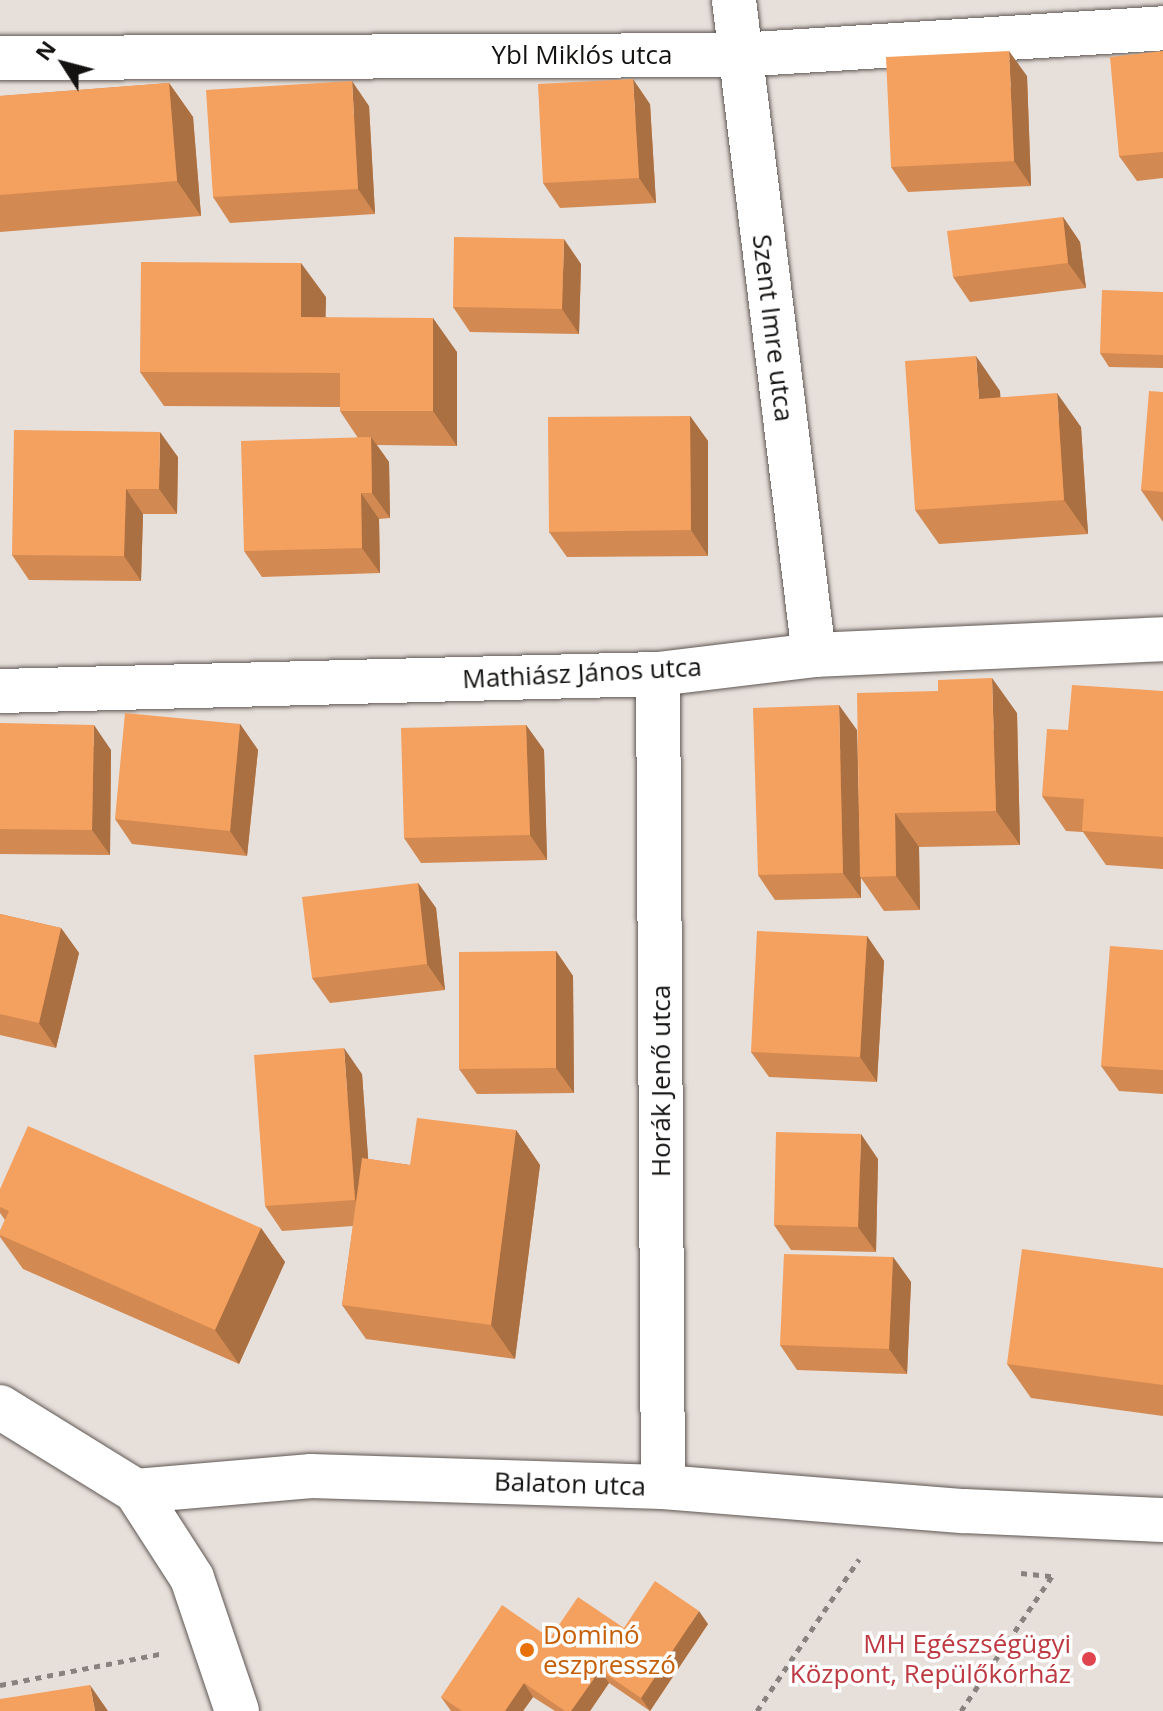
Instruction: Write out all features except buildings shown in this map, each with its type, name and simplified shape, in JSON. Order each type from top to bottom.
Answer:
[{"type":"street","name":"Szent Imre utca","points":[[734,0],[738,55],[814,655]]},
{"type":"street","name":"Ybl Miklós utca","points":[[0,58],[738,55],[1163,28]]},
{"type":"street","name":"Mathiász János utca","points":[[0,691],[658,674],[814,655],[1163,639]]},
{"type":"street","name":"Horák Jenő utca","points":[[658,674],[663,1487]]},
{"type":"street","points":[[0,1407],[136,1491],[192,1578],[237,1711]]},
{"type":"street","name":"Balaton utca","points":[[136,1491],[311,1476],[663,1487],[964,1511],[1163,1520]]},
{"type":"path","points":[[961,1711],[1052,1576],[1097,1516]]},
{"type":"path","points":[[757,1711],[859,1559],[873,1561]]},
{"type":"path","points":[[1006,1572],[1052,1576]]},
{"type":"path","points":[[0,1685],[135,1661],[215,1639]]},
{"type":"place","name":"Dominó eszpresszó","points":[[527,1650]]},
{"type":"place","name":"MH Egészségügyi Központ, Repülőkórház","points":[[1089,1659]]}]
